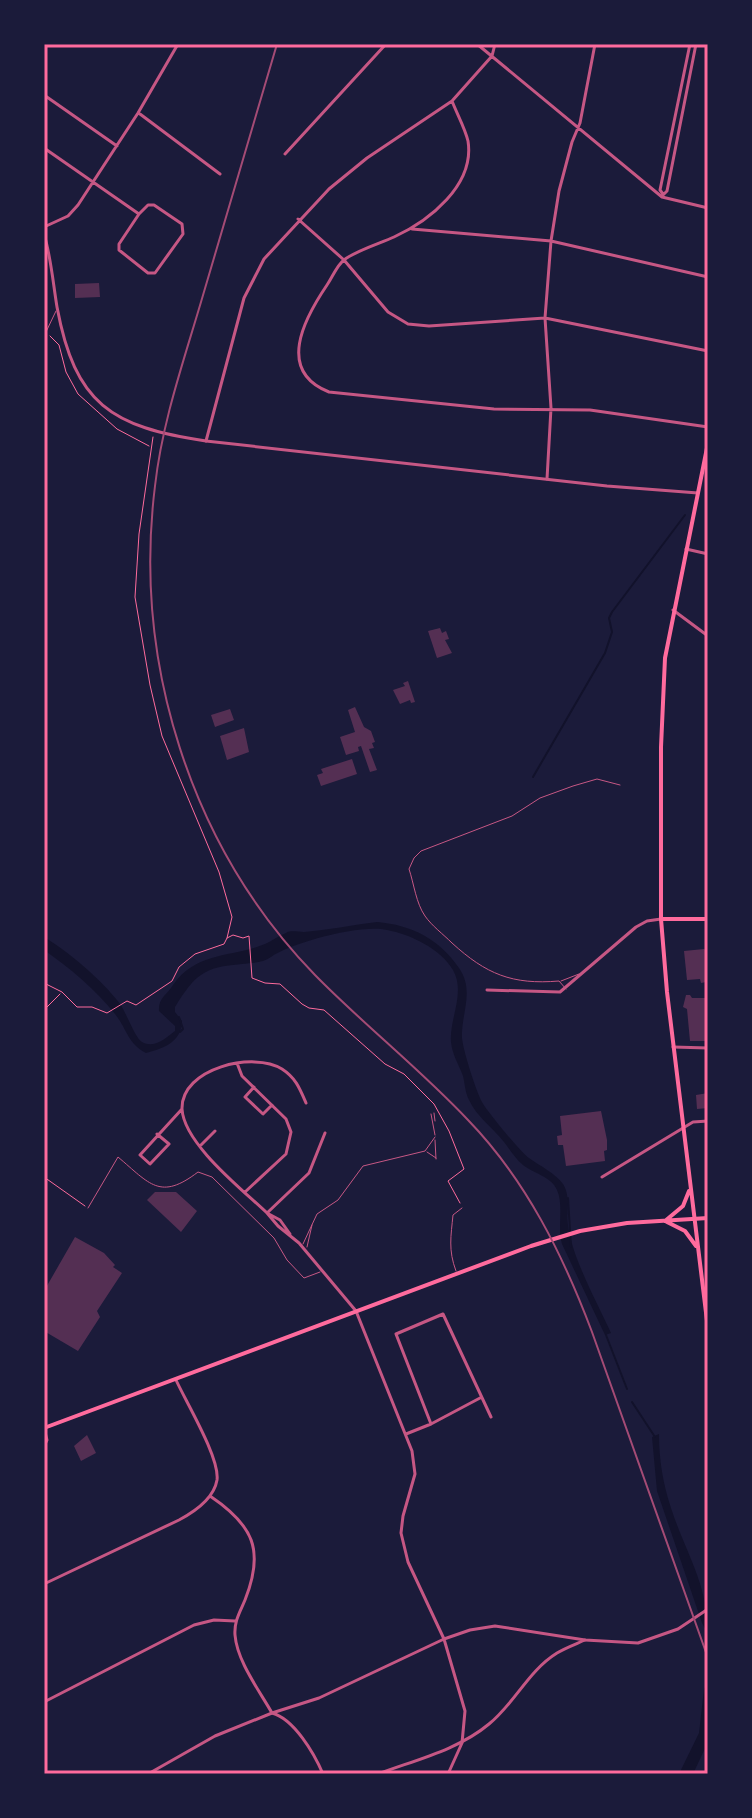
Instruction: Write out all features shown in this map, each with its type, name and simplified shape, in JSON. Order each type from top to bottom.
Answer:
[{"type":"main road","points":[[708,443],[673,610],[662,698],[661,919],[673,1047],[708,1329]]},
{"type":"main road","points":[[661,919],[708,919]]},
{"type":"main road","points":[[665,1221],[683,1206],[689,1185]]},
{"type":"main road","points":[[44,1428],[531,1246],[597,1228],[708,1218]]},
{"type":"main road","points":[[665,1221],[685,1230],[697,1248]]},
{"type":"street","points":[[44,227],[68,216],[94,182],[178,44]]},
{"type":"street","points":[[285,154],[386,44]]},
{"type":"street","points":[[477,44],[663,196],[708,208]]},
{"type":"street","points":[[206,441],[244,298],[264,259],[329,189],[367,158],[452,101],[492,56],[495,44]]},
{"type":"street","points":[[547,479],[551,408],[545,318],[551,241],[562,179],[572,142],[579,129],[595,44]]},
{"type":"street","points":[[663,196],[660,190],[690,44]]},
{"type":"street","points":[[663,196],[676,153],[696,44]]},
{"type":"street","points":[[44,95],[117,146]]},
{"type":"street","points":[[452,101],[468,142],[466,162],[456,187],[444,205],[412,229],[344,260],[311,309],[300,341],[299,364],[304,377],[329,392],[494,409],[551,408],[640,416],[708,427]]},
{"type":"street","points":[[138,113],[220,174]]},
{"type":"street","points":[[44,148],[139,214]]},
{"type":"street","points":[[148,205],[154,205],[182,224],[184,229],[155,273],[148,273],[119,250],[119,244],[139,214],[148,205]]},
{"type":"street","points":[[298,219],[344,260],[388,312],[408,324],[429,326],[545,318],[708,351]]},
{"type":"street","points":[[412,229],[551,241],[708,277]]},
{"type":"street","points":[[44,234],[72,364],[89,393],[115,415],[153,431],[206,441],[698,493]]},
{"type":"street","points":[[686,549],[708,554]]},
{"type":"street","points":[[673,610],[708,636]]},
{"type":"street","points":[[487,990],[560,992],[636,927],[661,919]]},
{"type":"street","points":[[673,1047],[708,1048]]},
{"type":"street","points":[[157,1134],[169,1144],[150,1164],[140,1155],[157,1134],[182,1109],[187,1094],[198,1080],[237,1062],[263,1061],[279,1067],[296,1081],[306,1103]]},
{"type":"street","points":[[237,1062],[242,1076],[289,1123],[291,1132],[290,1146],[283,1157],[245,1192]]},
{"type":"street","points":[[254,1087],[245,1097],[263,1114],[272,1105]]},
{"type":"street","points":[[182,1109],[190,1131],[200,1146],[267,1213],[280,1220],[356,1311],[406,1434],[415,1466],[401,1533],[408,1562],[444,1639],[465,1711],[462,1743],[448,1774]]},
{"type":"street","points":[[602,1177],[693,1122],[708,1121]]},
{"type":"street","points":[[200,1146],[215,1131]]},
{"type":"street","points":[[267,1213],[309,1173],[325,1133]]},
{"type":"street","points":[[431,1424],[396,1334],[443,1314],[491,1417]]},
{"type":"street","points":[[44,1584],[179,1520],[210,1496],[217,1480],[214,1459],[176,1380]]},
{"type":"street","points":[[406,1434],[480,1398]]},
{"type":"street","points":[[44,1428],[47,1440],[44,1446]]},
{"type":"street","points":[[210,1496],[243,1524],[251,1537],[256,1556],[254,1577],[235,1621],[235,1639],[239,1649],[272,1713],[280,1715],[289,1724],[317,1760],[323,1774]]},
{"type":"street","points":[[148,1774],[206,1740],[319,1698],[444,1639],[470,1630],[495,1626],[585,1640],[638,1643],[678,1629],[708,1609]]},
{"type":"street","points":[[44,1702],[194,1625],[214,1620],[235,1621]]},
{"type":"street","points":[[378,1774],[462,1743],[497,1717],[545,1662],[558,1652],[585,1640]]},
{"type":"lane","points":[[45,334],[58,310]]},
{"type":"lane","points":[[594,964],[559,981],[532,983],[484,969],[424,915],[409,869],[421,851],[512,816],[545,796],[597,779],[620,785]]},
{"type":"lane","points":[[559,981],[566,989]]},
{"type":"lane","points":[[425,1151],[436,1159],[432,1114]]},
{"type":"lane","points":[[304,1248],[319,1212],[338,1200],[363,1166],[425,1151],[435,1137]]},
{"type":"lane","points":[[88,1208],[118,1157],[152,1186],[165,1189],[181,1185],[202,1172],[212,1177],[274,1238],[287,1260],[304,1278],[322,1271]]},
{"type":"lane","points":[[457,1274],[450,1254],[449,1236],[453,1215],[462,1208]]},
{"type":"path","points":[[44,983],[62,992],[77,1007],[92,1007],[106,1013],[127,1001],[136,1005],[172,981],[175,973],[196,953],[224,944],[232,919],[224,888],[162,736],[135,597],[139,534],[153,431]]},
{"type":"path","points":[[227,938],[236,935],[251,937],[252,978],[280,984],[302,1004],[326,1011],[385,1064],[401,1072],[431,1099],[449,1131],[464,1169],[448,1181],[462,1208]]},
{"type":"path","points":[[44,1010],[62,992]]},
{"type":"path","points":[[44,1177],[88,1208]]},
{"type":"shaded area","points":[[377,922],[402,926],[424,935],[443,949],[459,968],[467,994],[462,1038],[479,1097],[519,1149],[563,1184],[574,1251],[611,1333],[605,1335],[562,1244],[560,1203],[555,1186],[520,1162],[469,1100],[451,1042],[458,997],[457,979],[448,962],[433,949],[396,932],[360,930],[309,941],[261,962],[209,970],[188,987],[175,1007],[182,1021],[179,1034],[165,1046],[146,1053],[131,1041],[100,996],[44,950],[44,937],[85,968],[120,1004],[139,1040],[151,1044],[160,1042],[175,1031],[175,1026],[159,1011],[160,1003],[182,974],[193,966],[265,944],[290,932]]},
{"type":"shaded area","points":[[659,1434],[666,1490],[700,1584],[708,1634],[657,1491],[652,1437]]},
{"type":"shaded area","points":[[708,1681],[708,1742],[693,1774],[679,1774],[699,1733],[704,1689]]},
{"type":"building","points":[[99,283],[100,297],[75,298],[75,284]]},
{"type":"building","points":[[440,628],[442,633],[446,631],[449,639],[445,640],[452,653],[437,658],[428,631]]},
{"type":"building","points":[[408,681],[415,702],[411,703],[410,700],[400,704],[393,690],[405,686],[403,683]]},
{"type":"building","points":[[355,707],[375,742],[372,743],[374,748],[369,749],[377,770],[370,772],[361,746],[358,747],[359,751],[346,755],[340,737],[355,732],[348,710]]},
{"type":"building","points":[[230,709],[234,720],[215,727],[211,715]]},
{"type":"building","points":[[244,728],[249,752],[227,760],[220,736]]},
{"type":"building","points":[[352,759],[357,774],[321,786],[317,775],[323,773],[321,769]]},
{"type":"building","points":[[704,949],[708,979],[701,983],[700,979],[687,980],[684,951]]},
{"type":"building","points":[[686,995],[708,998],[708,1041],[690,1041],[687,1009],[683,1007]]},
{"type":"building","points":[[708,1093],[708,1108],[697,1109],[696,1095]]},
{"type":"building","points":[[601,1111],[607,1140],[605,1161],[566,1166],[563,1145],[558,1145],[557,1136],[562,1135],[560,1116]]},
{"type":"building","points":[[155,1192],[176,1192],[197,1211],[181,1232],[147,1200]]},
{"type":"building","points":[[75,1237],[104,1253],[115,1265],[113,1267],[122,1273],[97,1311],[100,1317],[78,1351],[44,1331],[44,1291]]},
{"type":"building","points":[[87,1435],[96,1453],[81,1461],[74,1446]]},
{"type":"waterway","points":[[533,777],[605,653],[612,632],[609,618],[612,612],[685,515]]},
{"type":"waterway","points":[[179,1017],[183,1029],[180,1032]]},
{"type":"waterway","points":[[568,1198],[571,1247]]},
{"type":"waterway","points":[[606,1335],[627,1389]]},
{"type":"waterway","points":[[632,1402],[655,1437]]},
{"type":"railway","points":[[277,44],[174,393],[155,486],[150,552],[153,619],[163,684],[180,748],[204,810],[234,869],[271,924],[315,975],[431,1083],[489,1143],[541,1220],[569,1275],[592,1332],[708,1658]]}]
